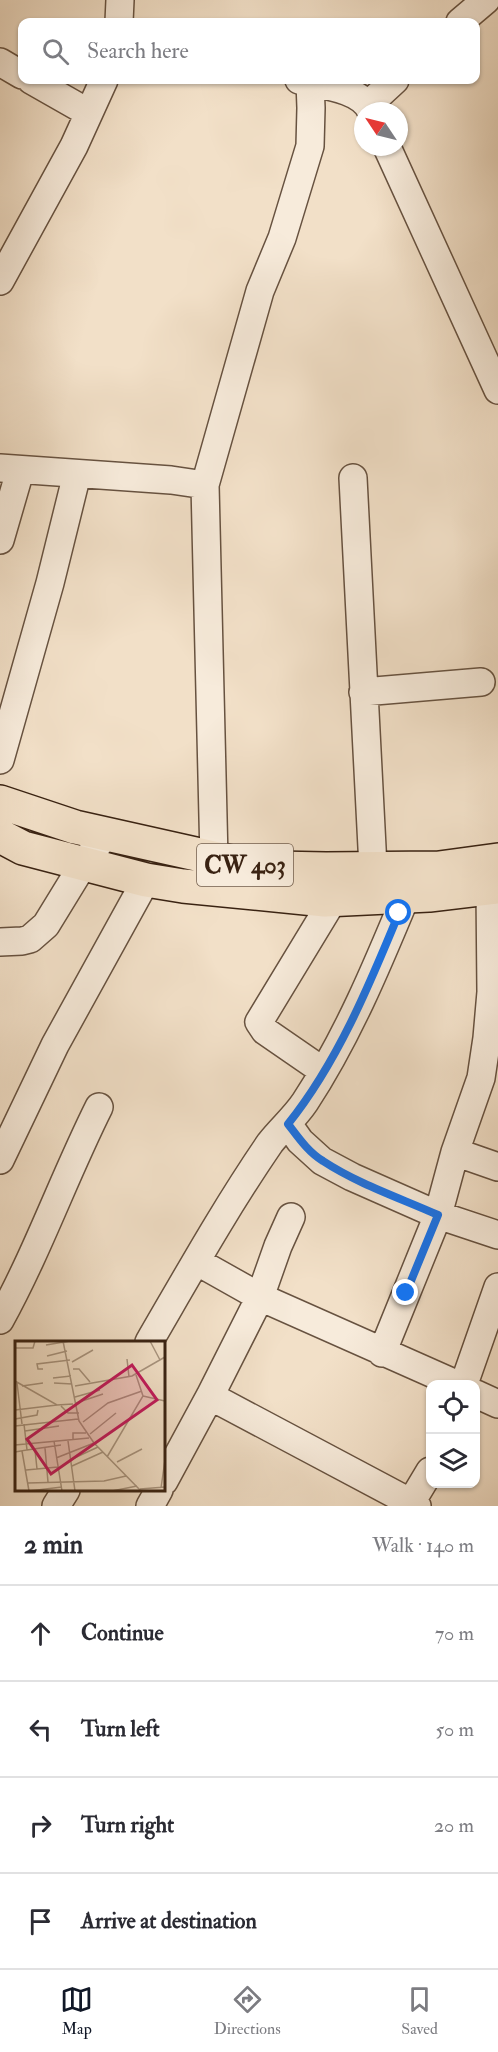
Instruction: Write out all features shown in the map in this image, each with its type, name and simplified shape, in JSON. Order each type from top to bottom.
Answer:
[{"type":"main road","name":"CW 403","points":[[0,802],[105,835],[214,859],[276,868],[439,868],[495,879]]},
{"type":"main road","name":"CW 403","points":[[0,836],[23,848],[146,880],[183,886],[333,900],[406,896],[495,879]]},
{"type":"street","points":[[119,18],[120,0]]},
{"type":"street","points":[[465,18],[486,0]]},
{"type":"street","points":[[0,62],[18,73]]},
{"type":"street","points":[[38,84],[89,113]]},
{"type":"street","points":[[0,281],[74,146],[102,84]]},
{"type":"street","points":[[214,859],[205,485],[260,291],[282,238],[310,146],[311,108],[305,84]]},
{"type":"street","points":[[325,84],[348,92],[362,102]]},
{"type":"street","points":[[375,102],[391,84]]},
{"type":"street","points":[[391,156],[498,390]]},
{"type":"street","points":[[0,540],[10,470],[171,480],[205,485]]},
{"type":"street","points":[[0,760],[50,583],[77,474]]},
{"type":"street","points":[[353,478],[373,867]]},
{"type":"street","points":[[363,692],[480,682]]},
{"type":"street","points":[[0,942],[30,939],[46,925],[84,863],[105,835]]},
{"type":"street","points":[[382,1353],[438,1215],[455,1152],[481,1078],[487,1038],[495,879]]},
{"type":"street","points":[[0,1160],[55,1045],[146,880]]},
{"type":"street","points":[[150,1341],[219,1221],[272,1141],[305,1103],[343,1038],[406,896]]},
{"type":"street","points":[[323,1071],[265,1031],[259,1022],[333,900]]},
{"type":"street","points":[[0,1320],[58,1200],[99,1107]]},
{"type":"street","points":[[288,1124],[322,1161],[352,1177],[438,1215],[497,1231]]},
{"type":"street","points":[[455,1152],[498,1167]]},
{"type":"street","points":[[165,1483],[260,1297],[291,1217]]},
{"type":"street","points":[[196,1261],[260,1297],[444,1380]]},
{"type":"street","points":[[477,1380],[498,1287]]},
{"type":"street","points":[[210,1396],[412,1505],[426,1479]]},
{"type":"street","points":[[56,1506],[65,1491]]},
{"type":"route","points":[[399,913],[343,1038],[305,1103],[288,1124],[300,1141],[322,1161],[352,1177],[438,1215],[406,1293]]}]
